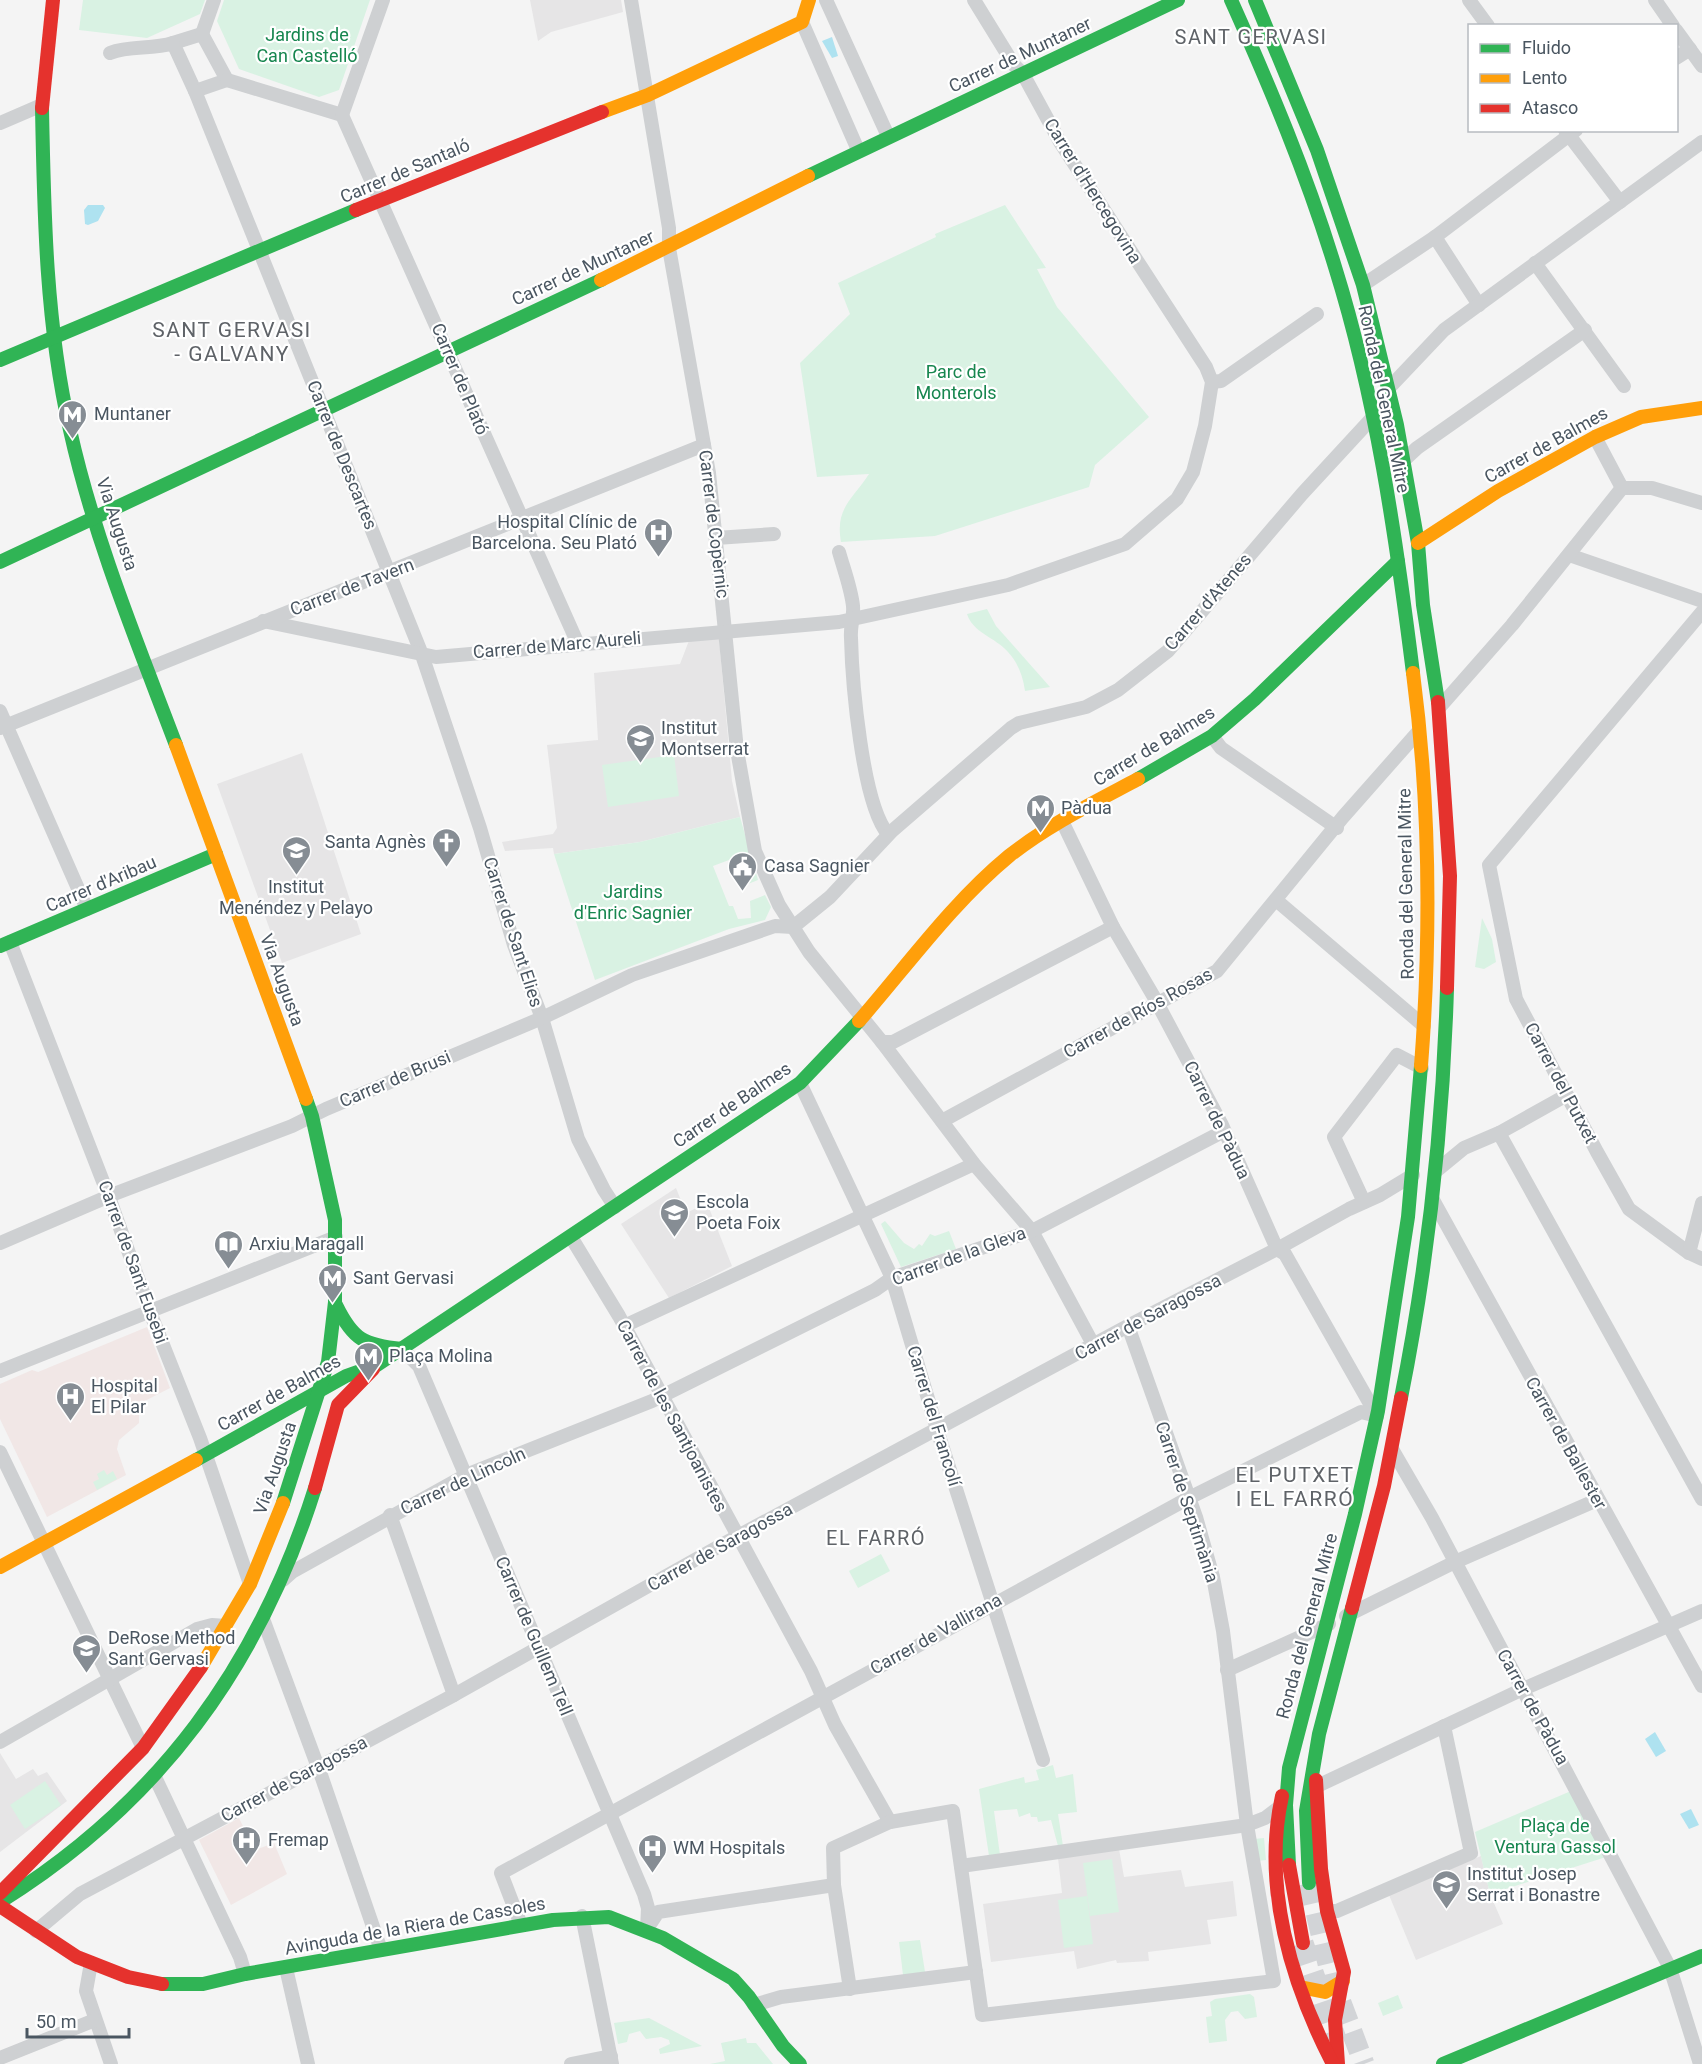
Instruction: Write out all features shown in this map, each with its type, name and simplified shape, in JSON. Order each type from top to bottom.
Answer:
[{"type":"main road","name":"Via Augusta","points":[[0,1893],[143,1748],[199,1672],[250,1584],[285,1497],[319,1392],[332,1346],[335,1302],[336,1237],[312,1116],[147,669],[94,518],[70,430],[54,338],[44,217],[42,105],[53,0]]},
{"type":"main road","points":[[802,22],[809,0]]},
{"type":"main road","name":"Carrer de Muntaner","points":[[0,562],[669,248],[858,150],[1178,0]]},
{"type":"main road","name":"Ronda del General Mitre","points":[[1231,0],[1297,156],[1347,306],[1373,417],[1398,561],[1419,731],[1427,878],[1422,1068],[1413,1175],[1400,1284],[1377,1416],[1274,1833],[1276,1878],[1286,1932],[1300,1987],[1314,2024],[1335,2064]]},
{"type":"main road","name":"Ronda del General Mitre","points":[[1255,0],[1317,150],[1363,285],[1389,388],[1418,543],[1423,605],[1439,708],[1450,876],[1445,1059],[1436,1171],[1419,1308],[1392,1449],[1319,1734],[1305,1844],[1309,1883]]},
{"type":"main road","name":"Carrer de Santaló","points":[[0,360],[257,250],[503,150],[648,95],[802,22]]},
{"type":"main road","name":"Carrer de Balmes","points":[[0,1567],[206,1456],[352,1373],[375,1367],[800,1083],[862,1019],[974,888],[1011,855],[1062,821],[1212,736],[1255,699],[1418,543],[1498,491],[1595,437],[1641,417],[1702,408]]},
{"type":"main road","points":[[1419,731],[1439,708]]},
{"type":"main road","name":"Carrer d'Aribau","points":[[5,944],[216,854]]},
{"type":"main road","points":[[335,1302],[356,1340],[370,1346],[402,1349]]},
{"type":"main road","points":[[0,1904],[35,1882],[134,1798],[215,1698],[263,1619],[276,1588],[306,1516],[336,1409],[344,1396],[375,1367]]},
{"type":"main road","points":[[1377,1416],[1392,1449]]},
{"type":"main road","points":[[250,1584],[263,1619]]},
{"type":"main road","points":[[256,1600],[276,1588]]},
{"type":"main road","points":[[143,1748],[154,1775]]},
{"type":"main road","name":"Ronda del General Mitre","points":[[1313,1788],[1327,1911],[1341,1959],[1343,1981],[1335,2020],[1335,2064]]},
{"type":"main road","name":"Ronda del General Mitre","points":[[1282,1806],[1290,1876],[1303,1943]]},
{"type":"main road","name":"Avinguda de la Riera de Cassoles","points":[[0,1904],[36,1931],[91,1963],[164,1985],[179,1986],[212,1984],[244,1974],[521,1925],[582,1916],[618,1918],[647,1930],[732,1979],[754,2005],[776,2040],[800,2064]]},
{"type":"main road","points":[[1443,2064],[1702,1956]]},
{"type":"main road","points":[[1300,1987],[1325,1992],[1343,1981]]},
{"type":"street","points":[[214,0],[202,34],[227,80]]},
{"type":"street","points":[[195,91],[227,80],[342,116],[383,0]]},
{"type":"street","name":"Carrer de Copèrnic","points":[[631,0],[669,228],[669,248],[704,445],[726,630],[737,750],[755,851],[779,905],[809,952],[882,1042],[974,1164],[1032,1231],[1094,1346]]},
{"type":"street","points":[[826,0],[888,136]]},
{"type":"street","name":"Carrer d'Hercegovina","points":[[974,0],[1014,65],[1023,74],[1060,142],[1206,367],[1212,382]]},
{"type":"street","points":[[1469,0],[1487,24]]},
{"type":"street","points":[[1655,0],[1672,24]]},
{"type":"street","points":[[802,22],[858,150]]},
{"type":"street","points":[[1678,31],[1702,66]]},
{"type":"street","points":[[110,53],[120,49],[156,48],[202,34]]},
{"type":"street","name":"Carrer de Descartes","points":[[173,43],[195,91],[257,250],[421,652]]},
{"type":"street","points":[[1678,57],[1690,49]]},
{"type":"street","points":[[0,123],[42,105]]},
{"type":"street","name":"Carrer de Plató","points":[[342,116],[379,202],[443,336],[447,351],[578,644]]},
{"type":"street","points":[[1363,285],[1435,237],[1570,132],[1620,202]]},
{"type":"street","points":[[1389,388],[1439,334],[1702,142]]},
{"type":"street","points":[[1435,237],[1479,304]]},
{"type":"street","points":[[1535,263],[1624,386]]},
{"type":"street","points":[[1212,382],[1221,381],[1317,314]]},
{"type":"street","points":[[1403,461],[1416,448],[1585,330]]},
{"type":"street","name":"Carrer de Marc Aureli","points":[[263,621],[421,652],[436,657],[853,620],[873,613],[1008,585],[1125,544],[1177,499],[1194,472],[1212,382]]},
{"type":"street","name":"Carrer d'Atenes","points":[[793,927],[830,897],[888,834],[1019,723],[1086,707],[1118,690],[1168,651],[1302,494],[1373,417]]},
{"type":"street","points":[[1595,437],[1622,488]]},
{"type":"street","name":"Carrer de Tavern","points":[[3,726],[263,621],[390,573],[704,445]]},
{"type":"street","points":[[1622,488],[1652,488],[1702,503]]},
{"type":"street","points":[[1439,708],[1512,625],[1622,488]]},
{"type":"street","points":[[716,538],[774,534]]},
{"type":"street","points":[[839,552],[853,605],[851,646],[860,743],[880,824],[888,834]]},
{"type":"street","points":[[1569,555],[1702,601]]},
{"type":"street","name":"Carrer del Putxet","points":[[1696,1256],[1629,1209],[1516,999],[1489,865],[1702,612]]},
{"type":"street","name":"Carrer de Sant Elies","points":[[421,652],[480,828],[514,945],[542,1018],[578,1139],[615,1207]]},
{"type":"street","points":[[0,711],[3,726],[87,909]]},
{"type":"street","name":"Carrer de Ríos Rosas","points":[[942,1121],[1217,971],[1419,731]]},
{"type":"street","points":[[1212,736],[1221,748],[1337,828]]},
{"type":"street","name":"Carrer de Pàdua","points":[[1062,821],[1113,927],[1157,1004],[1224,1131],[1278,1249],[1285,1254],[1377,1416]]},
{"type":"street","points":[[1276,900],[1424,1026]]},
{"type":"street","name":"Carrer de Brusi","points":[[0,1243],[109,1197],[292,1126],[542,1018],[658,965],[775,926],[793,927]]},
{"type":"street","points":[[882,1042],[893,1042],[1113,927]]},
{"type":"street","name":"Carrer de Sant Eusebi","points":[[5,944],[109,1197],[150,1312],[206,1456],[250,1584]]},
{"type":"street","points":[[1364,1202],[1334,1137],[1397,1055],[1422,1068]]},
{"type":"street","name":"Carrer del Francolí","points":[[800,1083],[892,1278],[937,1430],[1042,1760]]},
{"type":"street","points":[[1436,1171],[1464,1148],[1567,1095]]},
{"type":"street","name":"Carrer de la Gleva","points":[[661,1396],[865,1295],[892,1278],[1032,1231],[1224,1131]]},
{"type":"street","points":[[1499,1132],[1702,1499]]},
{"type":"street","points":[[624,1326],[974,1164]]},
{"type":"street","name":"Carrer de Saragossa","points":[[36,1931],[80,1894],[454,1695],[738,1537],[1128,1326],[1380,1195],[1413,1175]]},
{"type":"street","name":"Carrer de Ballester","points":[[1432,1198],[1597,1500],[1670,1625],[1702,1686]]},
{"type":"street","points":[[1696,1256],[1702,1203]]},
{"type":"street","points":[[0,1371],[336,1237]]},
{"type":"street","name":"Carrer de les Santjoanistes","points":[[571,1237],[624,1326],[890,1822]]},
{"type":"street","name":"Carrer de Septimània","points":[[1128,1326],[1213,1577],[1247,1825]]},
{"type":"street","name":"Carrer de Guillem Tell","points":[[402,1349],[419,1366],[610,1813],[644,1894],[648,1908],[647,1930]]},
{"type":"street","name":"Carrer de Lincoln","points":[[276,1588],[292,1572],[390,1515],[466,1475],[661,1396]]},
{"type":"street","name":"Carrer de Vallirana","points":[[521,1925],[501,1872],[1187,1498],[1361,1412],[1377,1416]]},
{"type":"street","name":"Carrer de Pàdua","points":[[1392,1449],[1455,1562],[1670,1968],[1700,2064]]},
{"type":"street","points":[[0,1452],[143,1748]]},
{"type":"street","points":[[1227,1670],[1351,1614],[1455,1562],[1597,1500]]},
{"type":"street","points":[[390,1515],[454,1695]]},
{"type":"street","points":[[961,1866],[1247,1825],[1266,1818],[1313,1788],[1444,1726],[1702,1611]]},
{"type":"street","points":[[263,1619],[318,1767],[381,1950]]},
{"type":"street","points":[[0,1742],[197,1629],[212,1625],[226,1626]]},
{"type":"street","points":[[1327,1911],[1337,1911],[1472,1853],[1444,1726]]},
{"type":"street","points":[[154,1775],[240,1957],[244,1974]]},
{"type":"street","points":[[850,1989],[834,1886],[833,1848],[890,1822],[953,1811],[982,2015],[1274,1981],[1247,1825]]},
{"type":"street","points":[[647,1930],[658,1912],[834,1886]]},
{"type":"street","points":[[571,2064],[612,2060],[582,1916]]},
{"type":"street","points":[[91,1963],[86,1991],[94,2020],[111,2064]]},
{"type":"street","points":[[286,1968],[308,2064]]},
{"type":"street","points":[[754,2005],[782,1997],[976,1972]]},
{"type":"street","points":[[0,2058],[94,2020]]},
{"type":"shaded area","points":[[530,0],[621,0],[623,12],[551,32],[538,41]]},
{"type":"shaded area","name":"Institut Montserrat","points":[[690,638],[719,639],[732,781],[740,817],[640,842],[554,854],[553,848],[505,851],[502,842],[553,834],[557,828],[547,745],[598,740],[594,673],[680,664]]},
{"type":"shaded area","name":"Institut Menéndez y Pelayo","points":[[302,753],[361,934],[282,963],[217,784]]},
{"type":"shaded area","name":"Escola Poeta Foix","points":[[676,1188],[686,1213],[707,1203],[732,1266],[669,1298],[621,1224]]},
{"type":"shaded area","name":"Hospital El Pilar","points":[[147,1327],[170,1388],[139,1404],[139,1423],[119,1440],[117,1449],[126,1475],[47,1517],[0,1419],[0,1384],[32,1370],[38,1372]]},
{"type":"shaded area","points":[[0,1753],[16,1779],[33,1769],[38,1776],[47,1772],[67,1801],[0,1852]]},
{"type":"shaded area","name":"Fremap","points":[[239,1818],[255,1850],[274,1843],[287,1874],[231,1905],[199,1840]]},
{"type":"shaded area","points":[[1119,1849],[1124,1877],[1181,1870],[1185,1887],[1233,1881],[1237,1916],[1207,1920],[1211,1944],[1148,1952],[1149,1961],[1117,1963],[1116,1960],[1077,1969],[1074,1951],[991,1962],[983,1904],[1062,1893],[1058,1858]]},
{"type":"shaded area","name":"Institut Josep Serrat i Bonastre","points":[[1481,1856],[1490,1894],[1503,1924],[1416,1960],[1389,1895]]},
{"type":"green space","points":[[83,0],[205,0],[200,14],[147,38],[79,30]]},
{"type":"green space","name":"Jardins de Can Castelló","points":[[224,0],[370,0],[339,90],[319,97],[239,69],[217,21]]},
{"type":"green space","name":"Parc de Monterols","points":[[1005,205],[1046,268],[1037,269],[1057,307],[1149,417],[1095,465],[1089,487],[935,536],[841,542],[840,521],[843,512],[869,474],[817,477],[800,363],[850,314],[838,283],[936,237],[935,234]]},
{"type":"green space","points":[[987,609],[996,626],[1050,687],[1025,691],[1020,670],[1012,656],[974,626],[967,614]]},
{"type":"green space","points":[[674,755],[679,796],[608,807],[602,765]]},
{"type":"green space","name":"Jardins d'Enric Sagnier","points":[[740,817],[758,880],[748,884],[744,859],[739,861],[737,857],[713,866],[729,906],[733,906],[738,919],[751,918],[750,901],[765,895],[771,907],[765,920],[729,929],[595,980],[554,854],[640,842]]},
{"type":"green space","points":[[1482,918],[1492,939],[1496,962],[1484,969],[1475,967]]},
{"type":"green space","points":[[885,1221],[904,1243],[914,1249],[919,1244],[922,1246],[930,1234],[935,1236],[949,1231],[956,1249],[901,1267],[881,1224]]},
{"type":"green space","points":[[104,1470],[107,1475],[113,1471],[117,1479],[97,1490],[93,1482],[99,1479],[97,1474]]},
{"type":"green space","points":[[881,1554],[890,1571],[858,1588],[849,1571]]},
{"type":"green space","points":[[1053,1765],[1056,1778],[1073,1774],[1077,1812],[1058,1814],[1063,1846],[1058,1846],[1051,1820],[1038,1822],[1037,1817],[1031,1817],[1030,1813],[1019,1817],[1017,1809],[994,1811],[1000,1855],[989,1856],[979,1789],[1024,1777],[1025,1783],[1039,1780],[1036,1770]]},
{"type":"green space","points":[[45,1781],[61,1805],[25,1829],[10,1805]]},
{"type":"green space","name":"Plaça de Ventura Gassol","points":[[1571,1791],[1606,1857],[1490,1894],[1475,1832]]},
{"type":"green space","points":[[1264,1838],[1266,1860],[1257,1861],[1254,1839]]},
{"type":"green space","points":[[1112,1859],[1119,1912],[1090,1916],[1083,1863]]},
{"type":"green space","points":[[1087,1896],[1093,1944],[1064,1948],[1058,1900]]},
{"type":"green space","points":[[920,1940],[925,1972],[903,1975],[899,1942]]},
{"type":"green space","points":[[1250,1994],[1254,1997],[1257,2017],[1245,2019],[1238,2011],[1231,2012],[1225,2020],[1227,2041],[1209,2043],[1206,2017],[1212,2016],[1210,2002],[1215,1999]]},
{"type":"green space","points":[[1398,1995],[1403,2008],[1383,2016],[1378,2003]]},
{"type":"green space","points":[[649,2018],[702,2046],[660,2054],[659,2049],[670,2044],[669,2040],[661,2037],[646,2039],[640,2031],[629,2034],[627,2042],[618,2044],[614,2023]]},
{"type":"green space","points":[[746,2038],[747,2043],[756,2043],[773,2064],[710,2064],[725,2061],[721,2043]]},
{"type":"water","points":[[832,37],[838,56],[832,58],[822,41]]},
{"type":"water","points":[[88,205],[103,205],[105,208],[98,221],[88,225],[85,224],[84,210]]},
{"type":"water","points":[[1655,1732],[1666,1751],[1656,1757],[1645,1739]]},
{"type":"water","points":[[1691,1809],[1699,1825],[1689,1829],[1680,1814]]},
{"type":"tunnel","points":[[1309,1883],[1331,1976],[1364,2064]]},
{"type":"tunnel","points":[[1303,1943],[1336,2039]]},
{"type":"traffic: fast","points":[[808,176],[1178,0]]},
{"type":"traffic: fast","points":[[1231,0],[1274,98],[1300,165],[1324,233],[1349,316],[1383,468],[1413,673]]},
{"type":"traffic: fast","points":[[1255,0],[1317,150],[1363,285],[1397,425],[1418,543],[1423,605],[1438,702]]},
{"type":"traffic: fast","points":[[42,108],[45,230],[51,310],[70,430],[104,550],[176,745]]},
{"type":"traffic: fast","points":[[0,360],[356,210]]},
{"type":"traffic: fast","points":[[0,562],[601,280]]},
{"type":"traffic: fast","points":[[1138,779],[1212,736],[1255,699],[1398,561]]},
{"type":"traffic: fast","points":[[0,946],[216,854]]},
{"type":"traffic: fast","points":[[1401,1398],[1411,1347],[1433,1194],[1442,1091],[1447,988]]},
{"type":"traffic: fast","points":[[196,1460],[346,1376],[377,1365],[800,1083],[859,1021]]},
{"type":"traffic: fast","points":[[1289,1865],[1286,1805],[1289,1768],[1355,1514],[1378,1411],[1408,1217],[1421,1066]]},
{"type":"traffic: fast","points":[[283,1503],[328,1362],[335,1302],[335,1220],[312,1116],[306,1099]]},
{"type":"traffic: fast","points":[[336,1305],[348,1326],[361,1339],[369,1343],[402,1349]]},
{"type":"traffic: fast","points":[[0,1902],[57,1863],[108,1821],[155,1774],[196,1725],[233,1671],[265,1614],[292,1553],[315,1488]]},
{"type":"traffic: fast","points":[[1309,1883],[1306,1811],[1319,1734],[1352,1608]]},
{"type":"traffic: fast","points":[[162,1984],[203,1984],[245,1974],[553,1920],[609,1917],[663,1938],[733,1979],[749,1997],[783,2046],[800,2064]]},
{"type":"traffic: fast","points":[[1443,2064],[1702,1956]]},
{"type":"traffic: slow","points":[[602,112],[648,95],[802,22],[809,0]]},
{"type":"traffic: slow","points":[[601,280],[808,176]]},
{"type":"traffic: slow","points":[[1418,543],[1498,491],[1595,437],[1641,417],[1702,408]]},
{"type":"traffic: slow","points":[[1413,673],[1423,771],[1427,869],[1426,968],[1421,1066]]},
{"type":"traffic: slow","points":[[176,745],[306,1099]]},
{"type":"traffic: slow","points":[[859,1021],[949,914],[988,874],[1009,856],[1056,824],[1138,779]]},
{"type":"traffic: slow","points":[[0,1567],[196,1460]]},
{"type":"traffic: slow","points":[[201,1667],[250,1584],[283,1503]]},
{"type":"traffic: slow","points":[[1300,1987],[1325,1992],[1343,1981]]},
{"type":"traffic: jam","points":[[42,108],[53,0]]},
{"type":"traffic: jam","points":[[356,210],[602,112]]},
{"type":"traffic: jam","points":[[1438,702],[1450,876],[1447,988]]},
{"type":"traffic: jam","points":[[315,1488],[338,1405],[373,1369]]},
{"type":"traffic: jam","points":[[1352,1608],[1384,1486],[1401,1398]]},
{"type":"traffic: jam","points":[[0,1893],[143,1748],[201,1667]]},
{"type":"traffic: jam","points":[[1316,1780],[1321,1869],[1327,1911],[1344,1972],[1335,2020],[1338,2064]]},
{"type":"traffic: jam","points":[[1282,1796],[1277,1830],[1276,1864],[1278,1899],[1284,1933],[1304,2001],[1333,2064]]},
{"type":"traffic: jam","points":[[1289,1865],[1303,1943]]},
{"type":"traffic: jam","points":[[0,1906],[77,1957],[128,1977],[162,1984]]},
{"type":"place","name":"Muntaner","points":[[73,440]]},
{"type":"place","name":"Hospital Clínic de Barcelona. Seu Plató","points":[[658,558]]},
{"type":"place","name":"Institut Montserrat","points":[[640,764]]},
{"type":"place","name":"Pàdua","points":[[1040,834]]},
{"type":"place","name":"Santa Agnès","points":[[447,868]]},
{"type":"place","name":"Institut Menéndez y Pelayo","points":[[296,876]]},
{"type":"place","name":"Casa Sagnier","points":[[743,892]]},
{"type":"place","name":"Escola Poeta Foix","points":[[675,1238]]},
{"type":"place","name":"Arxiu Maragall","points":[[228,1270]]},
{"type":"place","name":"Sant Gervasi","points":[[332,1304]]},
{"type":"place","name":"Plaça Molina","points":[[368,1382]]},
{"type":"place","name":"Hospital El Pilar","points":[[70,1422]]},
{"type":"place","name":"DeRose Method Sant Gervasi","points":[[87,1674]]},
{"type":"place","name":"Fremap","points":[[247,1866]]},
{"type":"place","name":"WM Hospitals","points":[[652,1874]]},
{"type":"place","name":"Institut Josep Serrat i Bonastre","points":[[1446,1910]]},
{"type":"district","name":"SANT GERVASI","points":[[1251,37]]},
{"type":"district","name":"SANT GERVASI - GALVANY","points":[[232,342]]},
{"type":"district","name":"EL PUTXET I EL FARRÓ","points":[[1295,1487]]},
{"type":"district","name":"EL FARRÓ","points":[[876,1538]]}]
